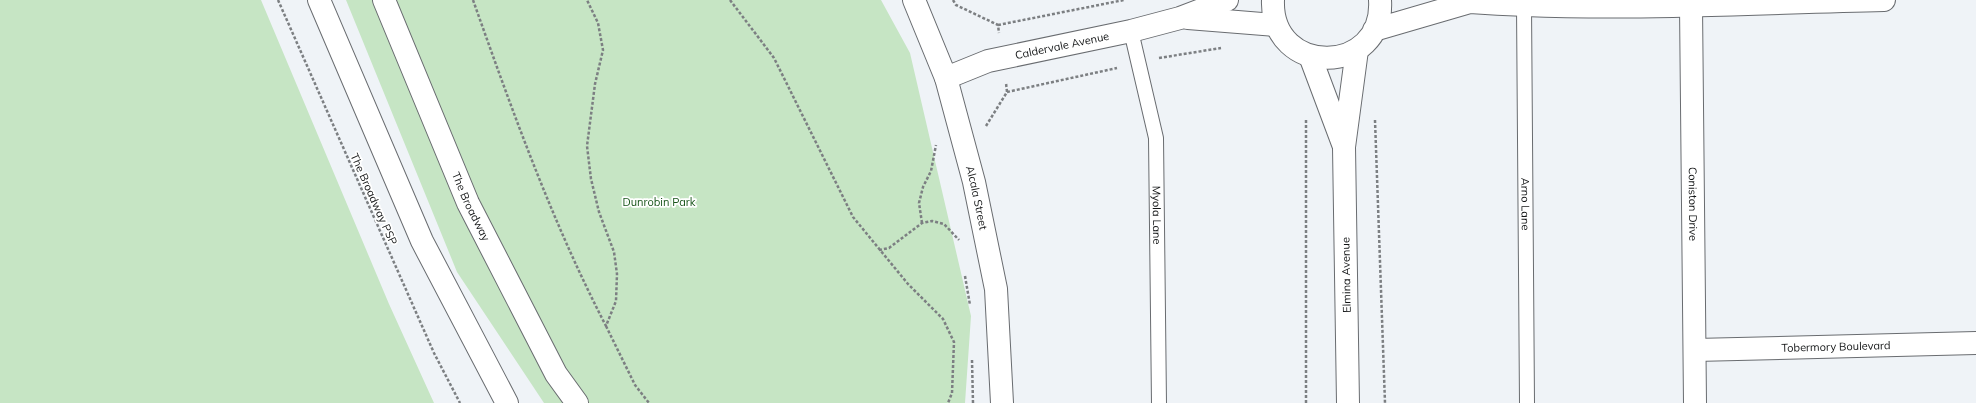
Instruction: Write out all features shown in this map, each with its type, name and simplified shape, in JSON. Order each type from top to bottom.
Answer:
[{"type":"street","points":[[319,0],[422,241],[501,395],[507,403]]},
{"type":"street","name":"The Broadway","points":[[384,0],[468,203],[556,374],[577,403]]},
{"type":"street","name":"Alcala Street","points":[[914,0],[946,78],[974,182],[996,289],[1002,403]]},
{"type":"street","name":"Caldervale Avenue","points":[[946,78],[988,61],[1131,31],[1180,18],[1227,0]]},
{"type":"street","points":[[1273,0],[1272,10],[1276,25],[1284,38],[1295,49],[1310,56],[1326,59],[1342,57],[1357,50],[1367,41],[1380,16],[1380,0]]},
{"type":"street","points":[[1374,30],[1466,1],[1524,6],[1691,6],[1884,0]]},
{"type":"street","name":"Coniston Drive","points":[[1691,6],[1695,403]]},
{"type":"street","name":"Caldervale Avenue","points":[[1180,18],[1276,25]]},
{"type":"street","name":"Elmina Avenue","points":[[1348,403],[1344,147],[1357,50]]},
{"type":"street","name":"Elmina Avenue","points":[[1310,56],[1344,147]]},
{"type":"street","name":"Tobermory Boulevard","points":[[1695,350],[1976,343]]},
{"type":"lane","name":"Arno Lane","points":[[1524,6],[1527,403]]},
{"type":"lane","name":"Myola Lane","points":[[1131,31],[1156,138],[1159,403]]},
{"type":"path","name":"The Broadway PSP","points":[[278,0],[430,346],[460,403]]},
{"type":"path","points":[[473,0],[499,74],[579,274],[635,385],[649,403]]},
{"type":"path","points":[[587,0],[598,23],[603,50],[596,84],[587,146],[599,212],[614,252],[617,274],[616,301],[606,326]]},
{"type":"path","points":[[730,0],[774,58],[853,217],[908,284],[943,319],[954,342],[952,393],[948,403]]},
{"type":"path","points":[[998,25],[1124,0]]},
{"type":"path","points":[[1007,92],[1138,63],[1228,46]]},
{"type":"path","points":[[1306,112],[1306,403]]},
{"type":"path","points":[[1375,117],[1385,403]]},
{"type":"path","points":[[922,223],[919,203],[923,187],[932,171],[937,139]]},
{"type":"path","points":[[879,250],[889,248],[899,242],[922,223],[932,221],[944,224],[960,242]]},
{"type":"path","points":[[965,271],[970,309]]},
{"type":"path","points":[[972,356],[973,403]]},
{"type":"green space","points":[[0,0],[261,0],[389,304],[434,403],[0,403]]},
{"type":"green space","name":"Dunrobin Park","points":[[346,0],[881,0],[910,53],[971,316],[965,403],[544,403],[457,272]]}]
